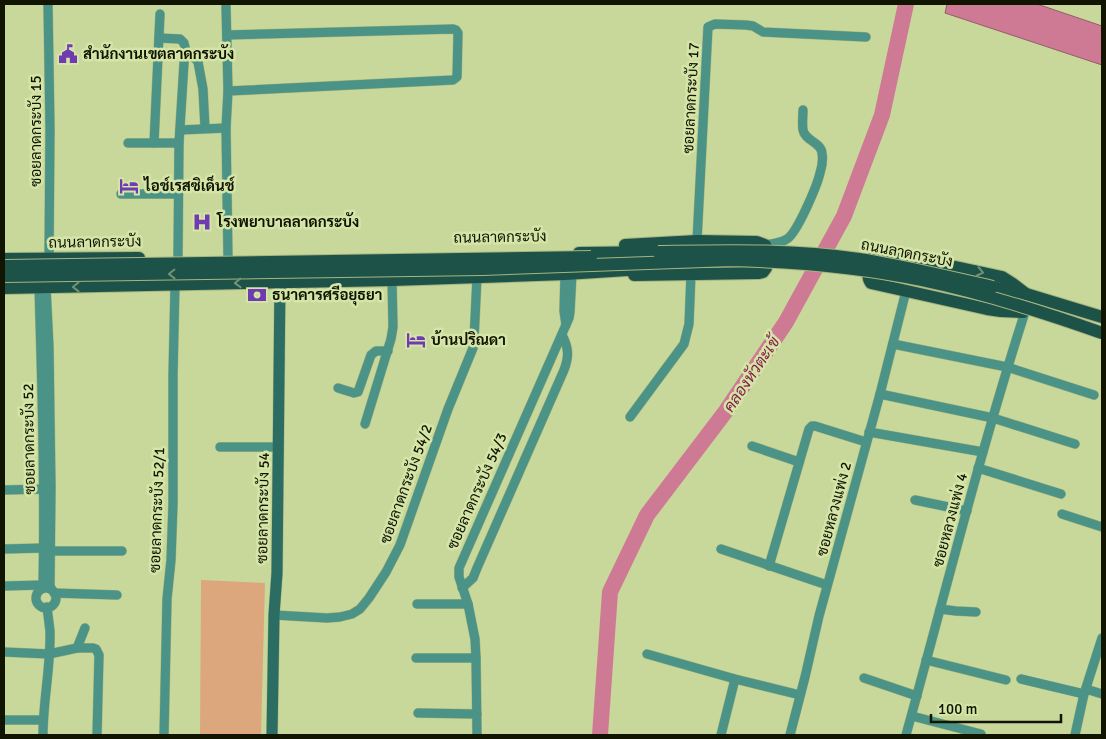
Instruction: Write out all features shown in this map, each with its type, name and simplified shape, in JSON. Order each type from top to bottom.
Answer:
[{"type":"main road","points":[[602,272],[618,275],[759,273],[763,272],[766,268],[765,245],[757,242],[697,241],[628,244],[603,252]]},
{"type":"main road","name":"ถนนลาดกระบัง","points":[[4,260],[755,251],[858,259],[1026,294]]},
{"type":"main road","points":[[1102,318],[1026,294],[1002,277],[885,252],[878,252],[874,255],[868,277],[871,283],[906,291],[987,309],[1024,312],[1102,338]]},
{"type":"main road","points":[[4,266],[747,254],[838,261],[879,267],[992,292],[1102,324]]},
{"type":"main road","points":[[280,256],[280,282]]},
{"type":"main road","points":[[4,276],[483,269],[732,260],[772,261],[855,270],[919,280],[986,295],[1050,314],[1102,333]]},
{"type":"main road","name":"ถนนลาดกระบัง","points":[[4,288],[392,280],[568,274],[658,268],[754,266],[847,274],[902,283],[1024,312]]},
{"type":"main road","name":"ซอยลาดกระบัง 54","points":[[272,735],[274,616],[277,573],[280,282]]},
{"type":"street","name":"ซอยลาดกระบัง 15","points":[[48,4],[50,259]]},
{"type":"street","points":[[226,6],[228,256]]},
{"type":"street","points":[[154,143],[160,14]]},
{"type":"street","name":"ซอยลาดกระบัง 17","points":[[697,241],[708,28],[715,24],[746,25],[753,26],[763,32],[866,36]]},
{"type":"street","points":[[227,35],[453,29],[458,33],[457,78],[453,80],[228,91]]},
{"type":"street","points":[[159,38],[180,39],[185,47],[179,143],[178,257]]},
{"type":"street","points":[[184,54],[197,59],[198,62],[203,89],[205,128]]},
{"type":"street","points":[[765,245],[781,242],[789,238],[796,229],[815,189],[820,172],[821,149],[818,144],[804,133],[803,110]]},
{"type":"street","points":[[180,130],[226,128]]},
{"type":"street","points":[[128,143],[179,143]]},
{"type":"street","points":[[121,194],[227,185]]},
{"type":"street","name":"ซอยลาดกระบัง 54/3","points":[[477,735],[475,638],[468,604],[459,576],[460,563],[566,325],[570,312],[568,274]]},
{"type":"street","points":[[630,417],[684,344],[689,324],[691,274]]},
{"type":"street","name":"ซอยลาดกระบัง 54/2","points":[[274,616],[327,618],[352,614],[369,598],[386,572],[400,545],[448,409],[473,348],[477,277]]},
{"type":"street","points":[[365,424],[388,351],[393,327],[392,280]]},
{"type":"street","name":"ซอยลาดกระบัง 52/1","points":[[164,735],[167,599],[171,560],[173,504],[175,285]]},
{"type":"street","name":"ซอยลาดกระบัง 52","points":[[43,287],[49,347],[47,590],[55,600],[53,604],[42,607],[36,601],[37,593],[47,590]]},
{"type":"street","name":"ซอยหลวงแพ่ง 2","points":[[790,735],[827,585],[880,394],[906,291]]},
{"type":"street","name":"ซอยหลวงแพ่ง 4","points":[[906,735],[982,452],[1024,312]]},
{"type":"street","points":[[462,588],[472,578],[478,568],[568,360],[568,351],[562,335]]},
{"type":"street","points":[[893,344],[1007,367],[1094,395]]},
{"type":"street","points":[[338,388],[354,393],[358,392],[371,355],[376,351],[388,351]]},
{"type":"street","points":[[880,394],[993,418],[1075,444]]},
{"type":"street","points":[[769,566],[809,429],[815,426],[866,442]]},
{"type":"street","points":[[869,432],[982,452]]},
{"type":"street","points":[[752,446],[799,462]]},
{"type":"street","points":[[220,447],[278,447]]},
{"type":"street","points":[[978,468],[1061,494]]},
{"type":"street","points":[[4,490],[48,488]]},
{"type":"street","points":[[915,500],[967,511]]},
{"type":"street","points":[[1062,514],[1102,527]]},
{"type":"street","points":[[4,549],[122,551]]},
{"type":"street","points":[[721,550],[827,585]]},
{"type":"street","points":[[4,586],[117,595]]},
{"type":"street","points":[[417,604],[468,604]]},
{"type":"street","points":[[43,735],[50,629],[46,607]]},
{"type":"street","points":[[940,609],[976,612]]},
{"type":"street","points":[[77,648],[85,628]]},
{"type":"street","points":[[1075,735],[1085,692],[1102,638]]},
{"type":"street","points":[[4,652],[49,654],[77,648],[93,648],[98,651],[97,735]]},
{"type":"street","points":[[647,654],[734,680],[800,695]]},
{"type":"street","points":[[416,658],[476,658]]},
{"type":"street","points":[[926,660],[1006,680]]},
{"type":"street","points":[[864,678],[917,696]]},
{"type":"street","points":[[1022,679],[1102,694]]},
{"type":"street","points":[[721,735],[734,680]]},
{"type":"street","points":[[418,713],[477,714]]},
{"type":"street","points":[[912,716],[981,734]]},
{"type":"street","points":[[4,720],[43,720]]},
{"type":"shaded area","points":[[947,4],[1037,4],[1102,26],[1102,65],[945,13]]},
{"type":"shaded area","points":[[201,580],[265,583],[261,735],[200,735]]},
{"type":"waterway","name":"คลองหัวตะเข้","points":[[600,735],[610,592],[647,515],[726,411],[786,322],[844,216],[882,115],[906,4]]},
{"type":"place","name":"สำนักงานเขตลาดกระบัง","points":[[68,54]]},
{"type":"place","name":"ไอช์เรสซิเด็นช์","points":[[129,186]]},
{"type":"place","name":"โรงพยาบาลลาดกระบัง","points":[[202,222]]},
{"type":"place","name":"ธนาคารศรีอยุธยา","points":[[257,295]]},
{"type":"place","name":"บ้านปริณดา","points":[[416,340]]}]
